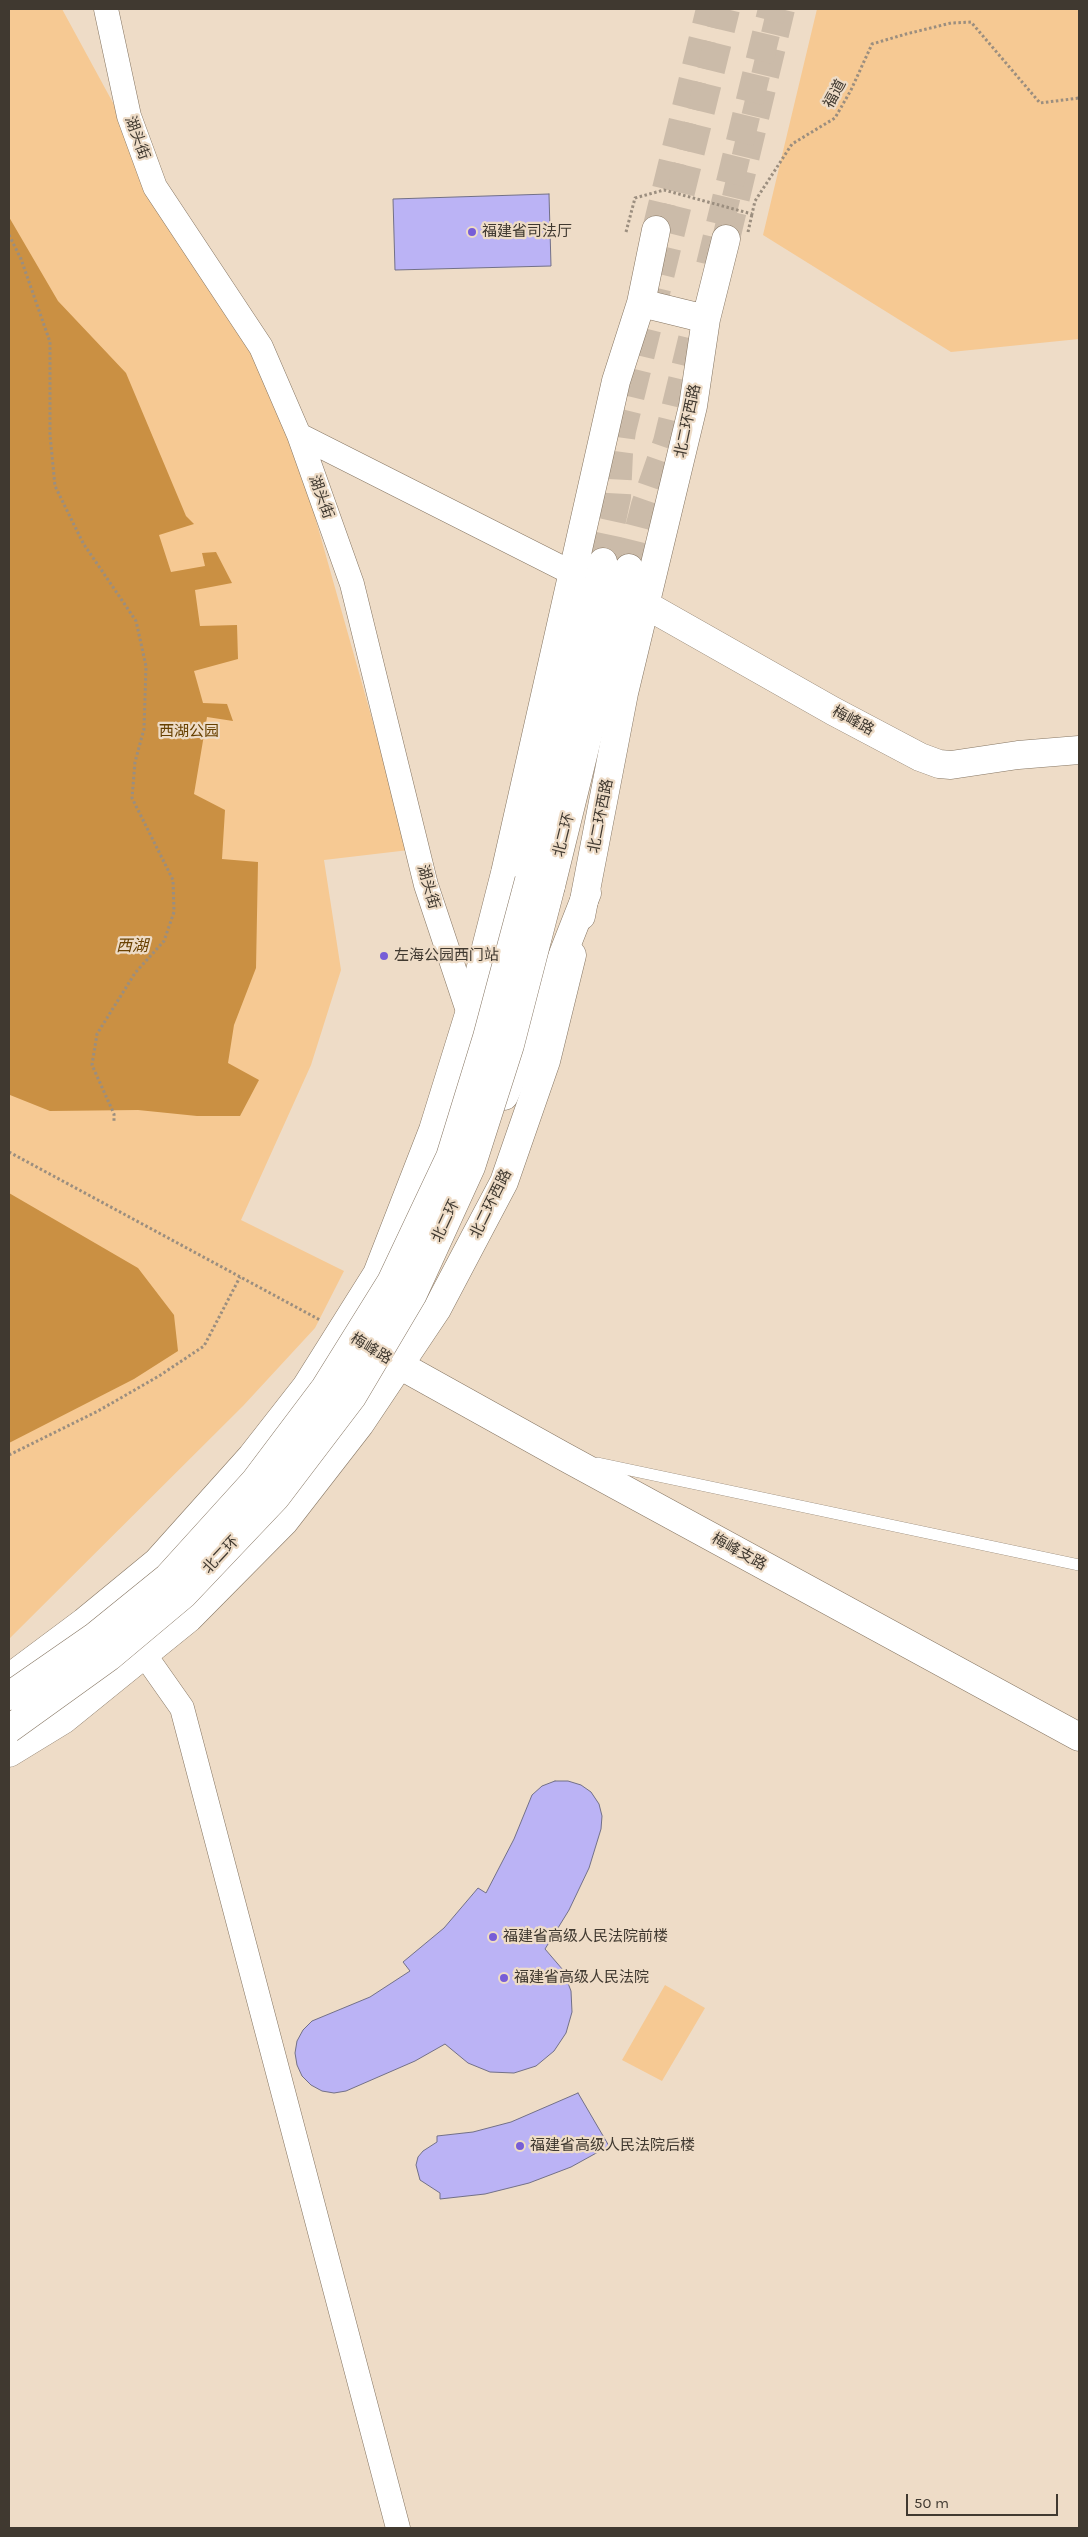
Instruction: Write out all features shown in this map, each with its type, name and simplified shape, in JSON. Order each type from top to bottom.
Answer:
[{"type":"main road","points":[[9,1678],[84,1622],[157,1562],[252,1456],[306,1387],[377,1274],[434,1130],[469,1014],[505,872],[574,574],[616,381],[641,302],[656,230]]},
{"type":"main road","name":"北二环西路","points":[[9,1753],[63,1720],[189,1618],[284,1522],[360,1424],[437,1309],[504,1182],[546,1061],[587,894],[624,693],[693,406],[706,319],[726,239]]},
{"type":"main road","points":[[641,302],[706,319]]},
{"type":"main road","name":"北二环","points":[[9,1729],[109,1657],[183,1595],[276,1497],[357,1388],[412,1294],[471,1167],[510,1044],[540,883],[616,565]]},
{"type":"main road","name":"梅峰路","points":[[646,605],[833,711],[920,757],[939,764],[951,765],[1018,755],[1079,750]]},
{"type":"main road","name":"北二环","points":[[9,1696],[94,1637],[168,1577],[255,1482],[326,1388],[391,1282],[450,1157],[487,1037],[540,883]]},
{"type":"main road","points":[[471,1167],[532,1032],[587,894]]},
{"type":"main road","name":"梅峰路","points":[[342,1332],[400,1366]]},
{"type":"main road","name":"梅峰支路","points":[[400,1366],[1079,1737]]},
{"type":"street","name":"湖头街","points":[[106,9],[129,116],[155,187],[261,347],[299,435],[352,584],[426,885],[469,1014]]},
{"type":"street","points":[[299,435],[574,574]]},
{"type":"street","points":[[144,1654],[182,1708],[398,2528]]},
{"type":"lane","points":[[563,1456],[1079,1565]]},
{"type":"path","name":"福道","points":[[626,232],[635,198],[664,190],[752,214],[755,201],[792,144],[834,118],[851,90],[872,44],[951,23],[971,22],[1040,103],[1079,98]]},
{"type":"path","points":[[9,235],[20,259],[50,342],[50,436],[55,486],[83,543],[136,621],[146,666],[144,729],[135,762],[132,798],[173,880],[174,912],[164,940],[134,973],[98,1034],[92,1065],[114,1114],[114,1123]]},
{"type":"path","points":[[9,1152],[342,1332]]},
{"type":"path","points":[[9,1455],[98,1411],[159,1376],[204,1346],[240,1276]]},
{"type":"green space","name":"西湖公园","points":[[9,9],[62,9],[212,285],[258,358],[295,446],[409,850],[324,860],[341,970],[311,1065],[241,1220],[344,1271],[315,1328],[243,1406],[9,1639]]},
{"type":"green space","points":[[817,9],[1079,9],[1079,339],[951,352],[763,235]]},
{"type":"green space","points":[[665,1985],[705,2008],[662,2081],[622,2060]]},
{"type":"water","name":"西湖","points":[[9,217],[58,301],[126,373],[186,516],[194,524],[159,535],[171,572],[205,566],[202,553],[216,552],[232,583],[195,590],[200,626],[237,625],[238,659],[194,671],[203,703],[227,704],[233,721],[207,717],[194,794],[225,810],[222,859],[258,862],[256,968],[234,1025],[228,1063],[259,1080],[240,1116],[197,1116],[138,1110],[50,1111],[10,1095]]},
{"type":"water","points":[[9,1193],[138,1268],[174,1315],[178,1351],[134,1379],[9,1443]]},
{"type":"building","name":"福建省司法厅","points":[[549,194],[551,266],[395,270],[393,199]]},
{"type":"building","name":"福建省高级人民法院前楼","points":[[555,1781],[568,1781],[581,1785],[591,1792],[599,1804],[602,1816],[601,1829],[589,1868],[569,1910],[545,1949],[563,1970],[571,1991],[572,2012],[566,2033],[554,2051],[536,2066],[514,2073],[490,2072],[468,2063],[445,2044],[415,2061],[346,2091],[334,2093],[322,2091],[311,2085],[302,2076],[297,2065],[295,2053],[297,2041],[303,2030],[312,2021],[370,1997],[410,1971],[403,1962],[444,1928],[478,1888],[486,1893],[514,1839],[532,1795],[542,1786]]},
{"type":"building","name":"福建省高级人民法院后楼","points":[[578,2093],[609,2146],[571,2167],[529,2183],[485,2194],[440,2199],[440,2193],[420,2180],[416,2165],[418,2157],[423,2151],[437,2142],[437,2136],[473,2132],[511,2122]]},
{"type":"tunnel","points":[[656,230],[710,9]]},
{"type":"tunnel","points":[[603,562],[617,497],[622,431],[726,9]]},
{"type":"tunnel","points":[[710,265],[772,9]]},
{"type":"tunnel","points":[[726,239],[781,9]]},
{"type":"tunnel","points":[[629,568],[645,505],[667,442],[694,331]]},
{"type":"place","name":"福建省司法厅","points":[[472,232]]},
{"type":"place","name":"左海公园西门站","points":[[384,956]]},
{"type":"place","name":"福建省高级人民法院前楼","points":[[493,1937]]},
{"type":"place","name":"福建省高级人民法院","points":[[504,1978]]},
{"type":"place","name":"福建省高级人民法院后楼","points":[[520,2146]]}]
